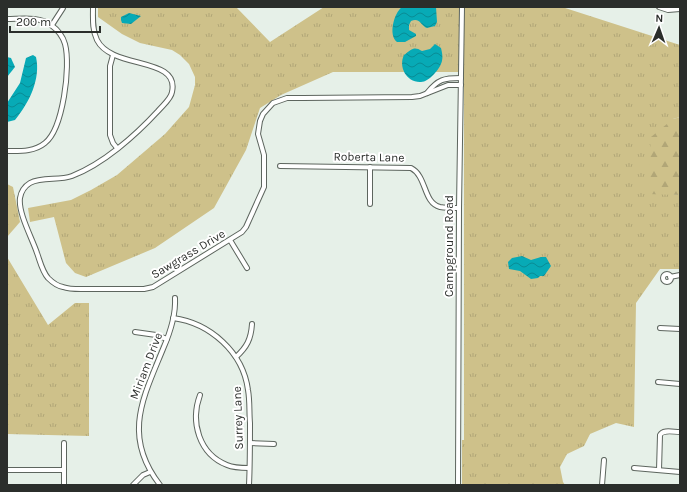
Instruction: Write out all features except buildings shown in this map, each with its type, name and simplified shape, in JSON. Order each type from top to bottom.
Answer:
[{"type":"street","name":"Sawgrass Drive","points":[[93,7],[93,26],[100,45],[113,55],[137,63],[160,68],[170,77],[172,91],[170,98],[142,129],[105,159],[72,176],[38,180],[30,183],[22,192],[20,204],[26,225],[36,248],[43,270],[47,277],[55,284],[69,289],[144,289],[153,287],[242,232],[246,227],[263,192],[264,155],[259,140],[258,127],[263,114],[273,103],[287,98],[420,96],[448,85],[461,85]]},
{"type":"street","name":"Campground Road","points":[[458,485],[459,208],[462,7]]},
{"type":"street","points":[[659,7],[668,10],[680,9]]},
{"type":"street","points":[[52,26],[63,8]]},
{"type":"street","points":[[7,19],[39,19],[46,22],[60,34],[66,46],[66,86],[56,127],[49,140],[38,147],[24,151],[7,151]]},
{"type":"street","points":[[113,55],[110,66],[110,135],[117,148]]},
{"type":"street","points":[[427,93],[438,81],[449,78],[461,78]]},
{"type":"street","points":[[438,81],[441,88]]},
{"type":"street","name":"Roberta Lane","points":[[280,166],[411,168],[419,174],[427,194],[433,203],[440,207],[459,208]]},
{"type":"street","points":[[370,167],[370,204]]},
{"type":"street","points":[[230,240],[247,268]]},
{"type":"street","points":[[670,277],[680,275]]},
{"type":"street","name":"Miriam Drive","points":[[160,485],[150,472],[140,444],[140,408],[167,339],[173,318],[175,298]]},
{"type":"street","name":"Surrey Lane","points":[[173,318],[189,321],[212,332],[236,356],[248,389],[250,443],[249,485]]},
{"type":"street","points":[[236,356],[247,346],[251,335],[252,324]]},
{"type":"street","points":[[660,328],[680,329]]},
{"type":"street","points":[[135,332],[156,335],[167,339]]},
{"type":"street","points":[[658,382],[680,384]]},
{"type":"street","points":[[200,395],[195,416],[196,428],[207,451],[221,462],[229,466],[249,468]]},
{"type":"street","points":[[659,470],[661,432],[680,432]]},
{"type":"street","points":[[64,442],[64,485]]},
{"type":"street","points":[[250,443],[274,444]]},
{"type":"street","points":[[602,485],[604,460]]},
{"type":"street","points":[[634,468],[680,472]]},
{"type":"street","points":[[7,470],[64,470]]},
{"type":"street","points":[[133,485],[143,475],[150,472]]},
{"type":"green space","points":[[98,7],[236,7],[270,42],[324,7],[562,7],[680,45],[680,117],[673,119],[674,195],[680,195],[680,269],[660,269],[636,303],[634,427],[616,423],[590,434],[584,446],[567,454],[560,467],[565,485],[462,485],[462,440],[464,440],[464,72],[333,72],[281,95],[260,108],[246,150],[214,208],[155,248],[86,277],[75,273],[66,263],[54,217],[30,222],[28,208],[71,200],[117,175],[165,134],[189,107],[195,85],[195,77],[189,64],[180,55],[172,50],[140,43],[122,34],[98,17]]},
{"type":"green space","points":[[680,117],[680,195],[647,194],[651,137],[673,119]]},
{"type":"green space","points":[[7,184],[13,187],[20,222],[7,237]]},
{"type":"green space","points":[[7,257],[48,325],[75,303],[89,303],[89,436],[7,434]]},
{"type":"water","points":[[402,7],[436,7],[437,22],[435,26],[427,28],[416,20],[411,21],[409,30],[416,34],[416,36],[405,42],[397,42],[394,39],[393,24],[399,10]]},
{"type":"water","points":[[129,13],[141,16],[131,24],[122,23],[121,17]]},
{"type":"water","points":[[435,44],[441,48],[442,53],[442,61],[439,68],[427,80],[416,82],[412,80],[403,69],[402,60],[404,55],[413,49],[422,51],[430,49]]},
{"type":"water","points":[[33,55],[36,57],[37,74],[33,90],[25,106],[15,120],[7,122],[7,103],[20,83],[26,58]]},
{"type":"water","points":[[7,57],[11,58],[15,67],[7,77]]},
{"type":"water","points":[[522,256],[531,260],[546,257],[551,266],[544,276],[531,279],[520,271],[509,269],[508,262],[512,258]]}]
